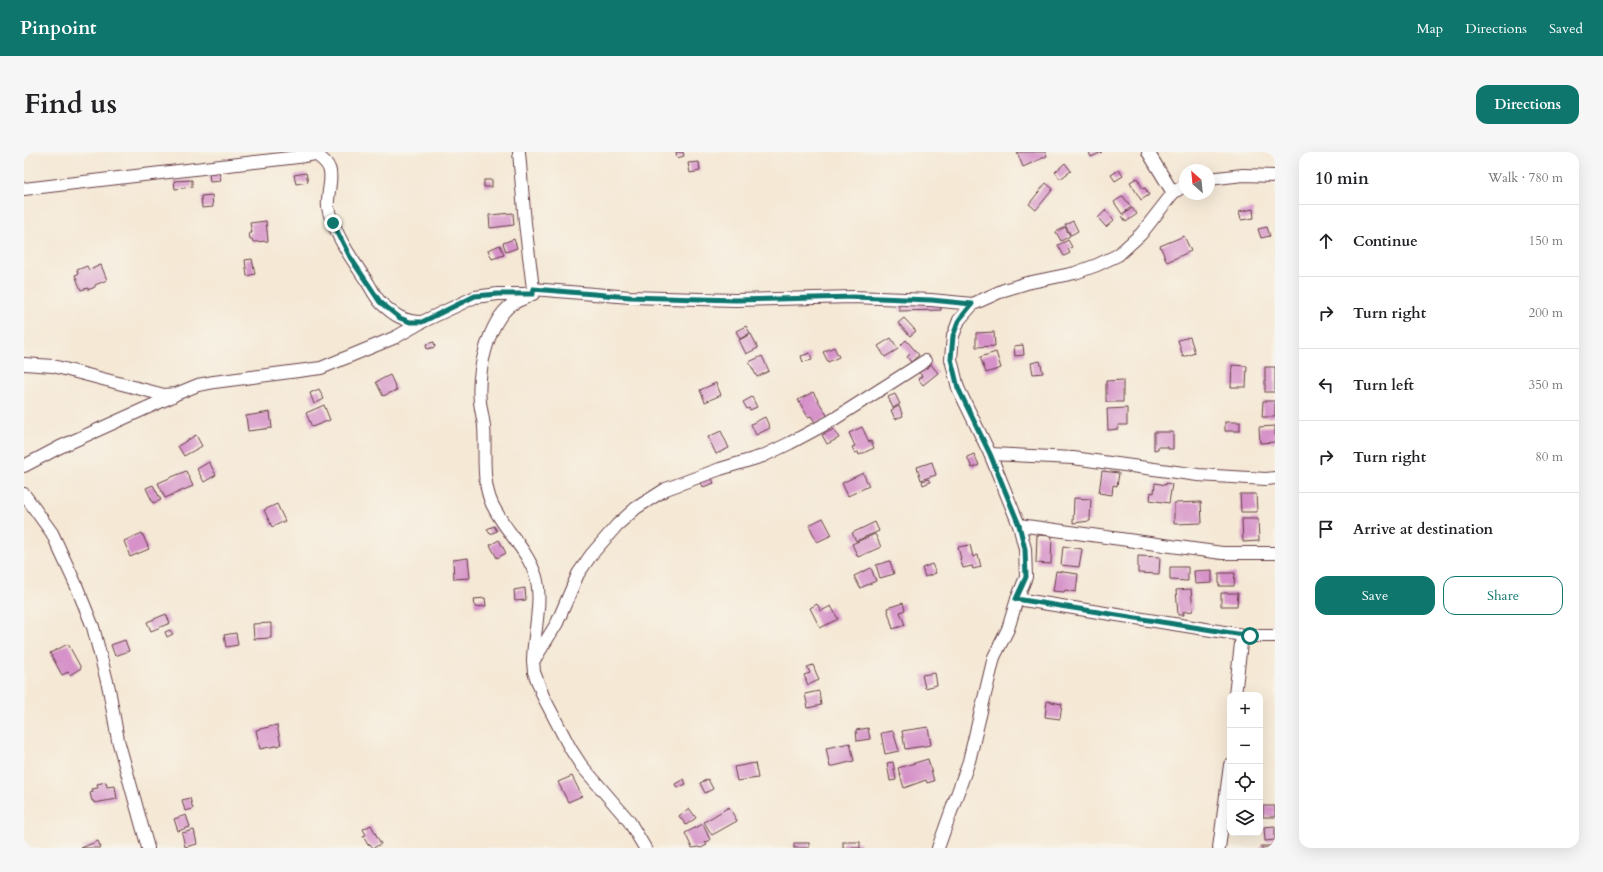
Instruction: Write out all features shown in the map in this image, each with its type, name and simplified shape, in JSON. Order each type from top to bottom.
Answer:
[{"type":"street","points":[[519,152],[533,291]]},
{"type":"street","points":[[1148,152],[1173,193]]},
{"type":"street","points":[[24,189],[315,154],[328,164],[331,174],[327,203],[333,223],[350,257],[380,302],[400,318],[410,322],[422,322]]},
{"type":"street","points":[[1215,178],[1243,174],[1275,176]]},
{"type":"street","points":[[938,848],[968,761],[994,657],[1008,629],[1016,599],[1026,577],[1025,549],[1019,525],[990,454],[958,388],[951,359],[953,336],[959,320],[972,304],[1004,290],[1027,283],[1075,273],[1097,265],[1118,254],[1141,234],[1173,193],[1179,189]]},
{"type":"street","points":[[533,291],[512,304],[502,314],[486,348],[482,366],[480,402],[484,426],[484,459],[487,490],[492,504],[506,528],[529,560],[536,577],[539,592],[533,661],[534,672],[543,696],[570,748],[581,765],[629,821],[645,848]]},
{"type":"street","points":[[24,466],[60,447],[198,385],[321,368],[396,337],[422,322],[475,296],[533,291],[630,297],[735,300],[853,297],[931,300],[972,304]]},
{"type":"street","points":[[533,661],[557,623],[578,574],[616,525],[636,508],[666,489],[720,469],[763,456],[790,444],[832,421],[925,361]]},
{"type":"street","points":[[24,364],[53,366],[164,395],[176,394]]},
{"type":"street","points":[[990,454],[1073,458],[1198,475],[1266,479],[1275,478]]},
{"type":"street","points":[[24,494],[52,533],[76,585],[93,628],[109,689],[118,740],[148,848]]},
{"type":"street","points":[[1019,525],[1222,553],[1275,553]]},
{"type":"street","points":[[1016,599],[1242,635],[1275,636]]},
{"type":"street","points":[[1236,692],[1242,635]]},
{"type":"street","points":[[1219,848],[1227,788]]},
{"type":"building","points":[[676,152],[683,152],[684,156],[677,158]]},
{"type":"building","points":[[1017,152],[1045,152],[1047,156],[1023,167]]},
{"type":"building","points":[[1089,152],[1102,152],[1091,157]]},
{"type":"building","points":[[699,162],[700,171],[690,173],[688,163]]},
{"type":"building","points":[[1065,163],[1071,171],[1060,179],[1055,172]]},
{"type":"building","points":[[1119,170],[1123,176],[1115,181],[1111,175]]},
{"type":"building","points":[[219,172],[221,181],[210,182],[209,173]]},
{"type":"building","points":[[306,173],[308,182],[296,184],[294,175]]},
{"type":"building","points":[[1137,178],[1143,189],[1145,188],[1149,195],[1141,200],[1130,182]]},
{"type":"building","points":[[192,180],[192,187],[175,189],[174,181]]},
{"type":"building","points":[[484,180],[492,180],[492,187],[484,187]]},
{"type":"building","points":[[1046,183],[1053,189],[1036,210],[1029,204]]},
{"type":"building","points":[[212,195],[213,207],[202,208],[201,196]]},
{"type":"building","points":[[1123,196],[1131,207],[1122,214],[1114,202]]},
{"type":"building","points":[[1132,208],[1137,214],[1126,222],[1122,216]]},
{"type":"building","points":[[1253,209],[1254,218],[1241,220],[1239,212]]},
{"type":"building","points":[[1106,210],[1114,220],[1106,227],[1098,218]]},
{"type":"building","points":[[513,213],[514,225],[490,228],[489,215]]},
{"type":"building","points":[[266,221],[268,241],[253,242],[252,239],[250,239],[249,233],[252,233],[250,223]]},
{"type":"building","points":[[1073,221],[1078,231],[1071,235],[1065,225]]},
{"type":"building","points":[[1065,227],[1070,236],[1061,241],[1056,232]]},
{"type":"building","points":[[1267,227],[1270,236],[1261,238],[1258,229]]},
{"type":"building","points":[[1184,236],[1191,251],[1167,262],[1160,246]]},
{"type":"building","points":[[514,239],[517,248],[506,252],[503,243]]},
{"type":"building","points":[[1068,240],[1072,247],[1068,249],[1070,253],[1064,256],[1058,245]]},
{"type":"building","points":[[500,245],[504,255],[492,259],[488,250]]},
{"type":"building","points":[[252,259],[255,274],[247,276],[245,260]]},
{"type":"building","points":[[101,265],[107,280],[88,290],[88,288],[81,290],[75,275],[78,274],[77,270],[87,266],[89,270]]},
{"type":"building","points":[[941,303],[941,310],[899,311],[899,304]]},
{"type":"building","points":[[904,318],[916,331],[910,336],[898,323]]},
{"type":"building","points":[[746,326],[750,333],[740,339],[736,331]]},
{"type":"building","points":[[994,332],[995,346],[976,347],[976,333]]},
{"type":"building","points":[[751,334],[758,348],[746,354],[739,340]]},
{"type":"building","points":[[1190,337],[1195,353],[1183,357],[1178,340]]},
{"type":"building","points":[[891,338],[898,349],[885,357],[878,346]]},
{"type":"building","points":[[906,340],[919,355],[911,362],[907,357],[910,354],[901,345]]},
{"type":"building","points":[[434,342],[435,347],[427,349],[426,344]]},
{"type":"building","points":[[1023,345],[1024,355],[1015,356],[1014,346]]},
{"type":"building","points":[[834,347],[839,357],[828,362],[823,352]]},
{"type":"building","points":[[996,352],[1001,368],[986,373],[980,357]]},
{"type":"building","points":[[810,353],[812,360],[803,362],[801,356]]},
{"type":"building","points":[[762,356],[769,371],[757,377],[749,362]]},
{"type":"building","points":[[1040,361],[1043,373],[1033,374],[1031,363]]},
{"type":"building","points":[[929,362],[938,373],[923,385],[918,379],[922,376],[917,370]]},
{"type":"building","points":[[1232,365],[1247,366],[1246,387],[1231,387]]},
{"type":"building","points":[[1265,367],[1275,367],[1275,392],[1265,392]]},
{"type":"building","points":[[390,375],[397,390],[383,396],[376,382]]},
{"type":"building","points":[[1123,380],[1123,402],[1106,402],[1106,381]]},
{"type":"building","points":[[716,383],[721,395],[705,402],[700,390]]},
{"type":"building","points":[[319,389],[324,399],[314,404],[310,393]]},
{"type":"building","points":[[813,392],[828,417],[816,424],[811,416],[808,417],[798,400]]},
{"type":"building","points":[[895,394],[900,404],[893,408],[888,397]]},
{"type":"building","points":[[752,397],[757,407],[750,410],[749,408],[747,409],[743,402]]},
{"type":"building","points":[[1263,401],[1275,401],[1275,417],[1262,417]]},
{"type":"building","points":[[324,405],[330,420],[312,427],[306,413]]},
{"type":"building","points":[[899,406],[903,416],[895,419],[891,410]]},
{"type":"building","points":[[1127,408],[1127,425],[1118,425],[1119,429],[1108,430],[1107,409]]},
{"type":"building","points":[[270,412],[272,428],[248,431],[246,416]]},
{"type":"building","points":[[765,417],[770,428],[756,435],[751,424]]},
{"type":"building","points":[[1225,422],[1240,422],[1240,431],[1225,431]]},
{"type":"building","points":[[1275,426],[1275,442],[1260,443],[1259,427]]},
{"type":"building","points":[[862,427],[869,442],[871,441],[874,448],[859,455],[858,452],[855,453],[852,447],[855,446],[849,433]]},
{"type":"building","points":[[834,429],[839,438],[827,444],[822,435]]},
{"type":"building","points":[[721,431],[729,448],[716,454],[708,437]]},
{"type":"building","points":[[1154,432],[1173,432],[1173,449],[1168,449],[1168,447],[1158,447],[1158,449],[1154,450]]},
{"type":"building","points":[[196,435],[202,446],[184,456],[178,446]]},
{"type":"building","points":[[974,454],[979,465],[972,468],[967,457]]},
{"type":"building","points":[[209,462],[216,475],[204,482],[197,469]]},
{"type":"building","points":[[932,462],[936,475],[921,480],[917,467]]},
{"type":"building","points":[[186,471],[193,486],[165,498],[158,483]]},
{"type":"building","points":[[1102,471],[1119,473],[1117,486],[1113,485],[1112,495],[1099,493]]},
{"type":"building","points":[[863,473],[869,486],[848,496],[842,483]]},
{"type":"building","points":[[710,475],[714,483],[703,487],[700,480]]},
{"type":"building","points":[[928,479],[930,482],[923,485],[922,481]]},
{"type":"building","points":[[1155,483],[1166,485],[1166,483],[1172,484],[1169,503],[1150,500],[1151,492],[1154,493]]},
{"type":"building","points":[[153,485],[161,500],[153,503],[146,488]]},
{"type":"building","points":[[1240,494],[1256,494],[1257,512],[1241,512]]},
{"type":"building","points":[[1074,498],[1091,499],[1090,521],[1073,523]]},
{"type":"building","points":[[1201,502],[1202,523],[1174,524],[1174,503]]},
{"type":"building","points":[[277,504],[285,521],[272,527],[264,510]]},
{"type":"building","points":[[823,518],[832,535],[817,542],[809,525]]},
{"type":"building","points":[[1242,519],[1258,519],[1259,541],[1243,542]]},
{"type":"building","points":[[875,522],[879,531],[856,541],[852,533]]},
{"type":"building","points":[[494,526],[497,531],[490,534],[487,529]]},
{"type":"building","points":[[142,533],[149,549],[130,557],[124,541]]},
{"type":"building","points":[[875,534],[881,547],[858,557],[852,544]]},
{"type":"building","points":[[1037,535],[1052,536],[1051,564],[1036,563]]},
{"type":"building","points":[[499,540],[506,553],[497,558],[490,545]]},
{"type":"building","points":[[970,545],[973,557],[978,555],[981,567],[973,569],[972,566],[963,568],[958,547]]},
{"type":"building","points":[[1063,546],[1082,549],[1079,567],[1061,565]]},
{"type":"building","points":[[1138,556],[1160,557],[1159,574],[1138,573]]},
{"type":"building","points":[[468,558],[470,578],[454,579],[453,560]]},
{"type":"building","points":[[890,561],[894,574],[880,578],[876,565]]},
{"type":"building","points":[[932,564],[936,573],[925,577],[922,568]]},
{"type":"building","points":[[1170,567],[1188,567],[1188,581],[1170,580]]},
{"type":"building","points":[[871,568],[876,581],[860,588],[854,576]]},
{"type":"building","points":[[1212,570],[1212,583],[1195,584],[1194,571]]},
{"type":"building","points":[[1056,571],[1078,574],[1076,592],[1065,590],[1064,592],[1053,591]]},
{"type":"building","points":[[1219,573],[1235,573],[1234,586],[1219,586]]},
{"type":"building","points":[[525,588],[526,600],[515,601],[514,590]]},
{"type":"building","points":[[1191,589],[1193,611],[1183,612],[1184,615],[1178,615],[1176,590]]},
{"type":"building","points":[[1221,593],[1238,593],[1237,606],[1221,606]]},
{"type":"building","points":[[485,598],[486,606],[475,607],[474,599]]},
{"type":"building","points":[[903,603],[905,610],[900,612],[905,625],[893,629],[887,608]]},
{"type":"building","points":[[817,604],[821,611],[831,606],[838,619],[820,628],[810,608]]},
{"type":"building","points":[[166,614],[170,623],[151,631],[147,622]]},
{"type":"building","points":[[271,623],[271,638],[254,639],[253,624]]},
{"type":"building","points":[[170,630],[173,634],[167,637],[165,632]]},
{"type":"building","points":[[236,633],[238,645],[226,647],[224,635]]},
{"type":"building","points":[[125,640],[129,651],[115,656],[111,645]]},
{"type":"building","points":[[68,644],[81,668],[70,675],[68,672],[62,675],[50,653]]},
{"type":"building","points":[[813,665],[819,680],[808,685],[804,675],[810,673],[807,667]]},
{"type":"building","points":[[935,673],[937,685],[925,688],[922,675]]},
{"type":"building","points":[[819,691],[821,705],[808,708],[805,694]]},
{"type":"building","points":[[1047,701],[1062,704],[1060,719],[1045,717]]},
{"type":"building","points":[[277,725],[281,745],[260,749],[256,730]]},
{"type":"building","points":[[928,727],[931,745],[905,749],[902,731]]},
{"type":"building","points":[[868,728],[870,739],[857,741],[856,730]]},
{"type":"building","points":[[893,731],[899,751],[885,754],[881,733]]},
{"type":"building","points":[[850,743],[854,761],[830,767],[826,748]]},
{"type":"building","points":[[928,759],[934,781],[927,783],[926,780],[904,788],[898,768]]},
{"type":"building","points":[[893,762],[896,780],[890,781],[887,763]]},
{"type":"building","points":[[755,763],[758,778],[737,781],[734,767]]},
{"type":"building","points":[[572,776],[582,796],[568,802],[558,782]]},
{"type":"building","points":[[684,779],[686,784],[677,788],[675,784]]},
{"type":"building","points":[[708,779],[713,789],[705,793],[700,783]]},
{"type":"building","points":[[106,782],[107,787],[115,786],[117,799],[94,803],[90,793],[93,792],[92,789],[98,788],[97,784]]},
{"type":"building","points":[[190,798],[193,809],[185,811],[182,800]]},
{"type":"building","points":[[1263,806],[1275,806],[1275,817],[1263,817]]},
{"type":"building","points":[[729,807],[737,821],[712,835],[704,822]]},
{"type":"building","points":[[689,808],[696,818],[686,825],[679,816]]},
{"type":"building","points":[[186,815],[190,827],[178,831],[174,819]]},
{"type":"building","points":[[703,824],[710,840],[705,843],[707,845],[701,848],[692,848],[685,833]]},
{"type":"building","points":[[371,825],[381,844],[373,848],[370,844],[368,845],[363,836],[366,835],[363,829]]},
{"type":"building","points":[[1275,826],[1275,840],[1265,841],[1264,827]]},
{"type":"building","points":[[194,830],[197,844],[185,847],[182,833]]},
{"type":"building","points":[[98,841],[101,848],[81,848]]},
{"type":"building","points":[[843,842],[860,842],[860,848],[843,848]]},
{"type":"building","points":[[794,843],[809,843],[809,848],[794,848]]},
{"type":"building","points":[[1261,846],[1275,846],[1275,848],[1261,848]]},
{"type":"route","points":[[333,223],[350,257],[380,302],[400,318],[410,322],[422,322],[475,296],[498,294],[533,294],[533,289],[630,297],[735,300],[853,297],[931,300],[972,304],[959,320],[953,336],[951,359],[958,388],[990,454],[1019,525],[1025,549],[1026,577],[1016,599],[1250,636]]}]
